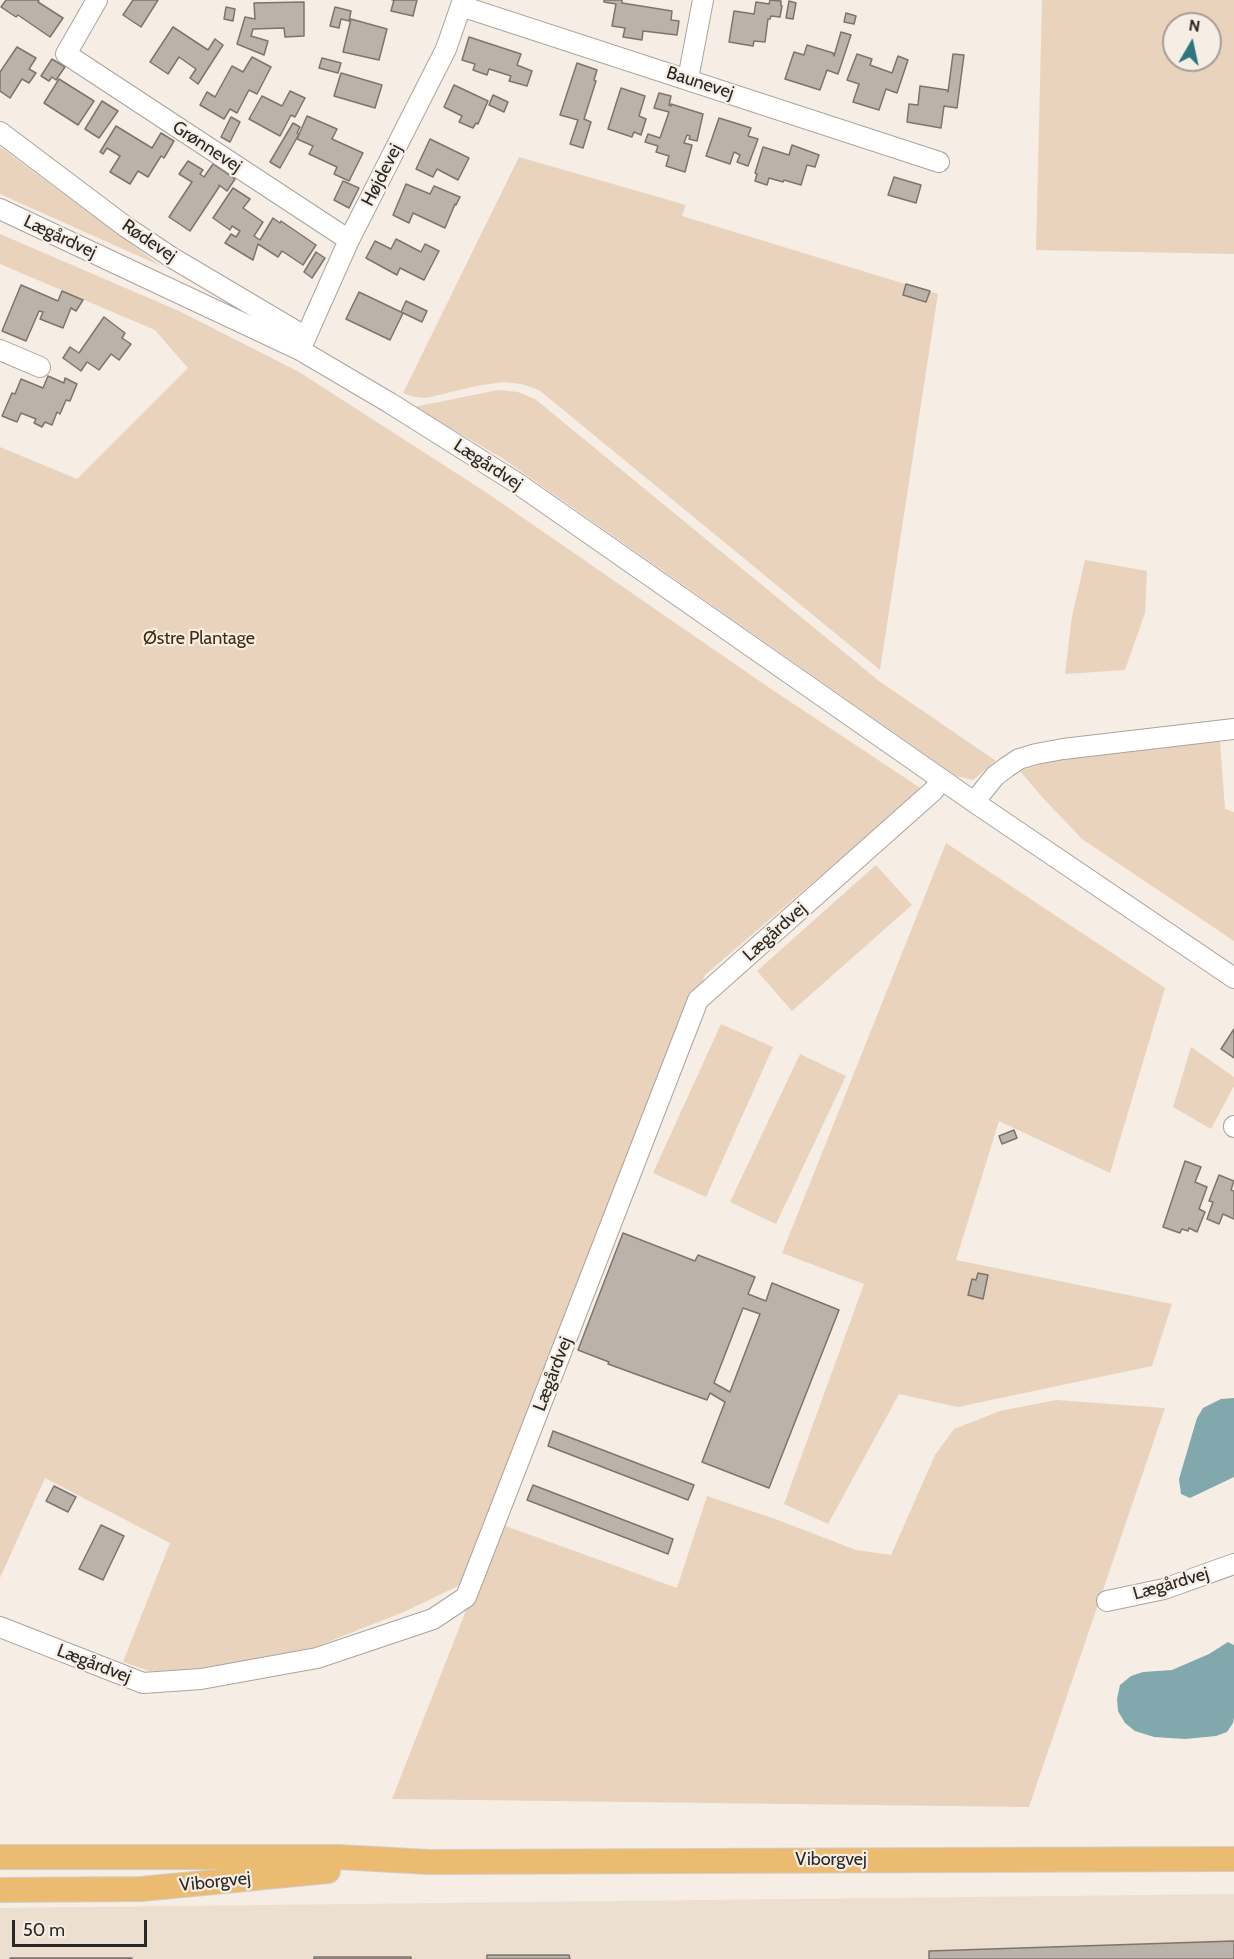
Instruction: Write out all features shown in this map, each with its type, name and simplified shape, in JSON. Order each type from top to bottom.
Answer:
[{"type":"main road","name":"Viborgvej","points":[[0,1857],[338,1857],[429,1862],[1234,1858]]},
{"type":"main road","points":[[0,1874],[63,1874],[147,1857]]},
{"type":"main road","name":"Viborgvej","points":[[0,1890],[141,1889],[429,1862]]},
{"type":"street","name":"Grønnevej","points":[[97,0],[66,54],[349,240]]},
{"type":"street","points":[[688,79],[703,0]]},
{"type":"street","name":"Baunevej","points":[[462,3],[939,162]]},
{"type":"street","name":"Højdevej","points":[[303,343],[349,240],[446,49],[462,3]]},
{"type":"street","name":"Rødevej","points":[[0,132],[126,227],[303,343]]},
{"type":"street","name":"Lægårdvej","points":[[0,209],[303,343],[390,403],[517,483],[942,780],[1234,978]]},
{"type":"street","points":[[0,350],[40,367]]},
{"type":"street","points":[[974,802],[995,776],[1006,767],[1019,759],[1036,754],[1064,748],[1234,729]]},
{"type":"street","name":"Lægårdvej","points":[[0,1628],[143,1683],[201,1679],[317,1658],[433,1619],[466,1597],[698,1000],[933,791],[942,780]]},
{"type":"street","name":"Lægårdvej","points":[[1107,1601],[1164,1589],[1234,1564]]},
{"type":"shaded area","points":[[1234,1894],[1234,1959],[0,1959],[0,1908]]},
{"type":"green space","points":[[1042,0],[1234,0],[1234,254],[1036,250]]},
{"type":"green space","points":[[0,147],[161,266],[0,194]]},
{"type":"green space","points":[[519,157],[686,205],[682,216],[938,294],[880,670],[539,390],[521,384],[503,382],[426,398],[403,393]]},
{"type":"green space","name":"Østre Plantage","points":[[0,234],[179,311],[299,372],[484,491],[771,689],[922,789],[705,975],[460,1585],[406,1611],[310,1649],[201,1670],[149,1671],[123,1662],[170,1543],[45,1478],[0,1578],[0,447],[77,479],[188,368],[155,330],[0,264]]},
{"type":"green space","points":[[498,390],[518,392],[535,399],[879,681],[996,761],[973,780],[956,776],[502,458],[414,407]]},
{"type":"green space","points":[[1085,560],[1147,571],[1145,613],[1125,670],[1065,674],[1072,616]]},
{"type":"green space","points":[[1220,741],[1225,809],[1234,812],[1234,941],[1082,839],[1020,771],[1051,761]]},
{"type":"green space","points":[[946,843],[1165,988],[1110,1173],[999,1121],[956,1260],[1172,1304],[1152,1366],[958,1407],[899,1394],[828,1524],[784,1504],[864,1284],[782,1253]]},
{"type":"green space","points":[[876,865],[912,905],[792,1011],[757,971]]},
{"type":"green space","points":[[721,1024],[773,1047],[706,1197],[653,1173]]},
{"type":"green space","points":[[1191,1047],[1234,1077],[1234,1086],[1211,1129],[1173,1107]]},
{"type":"green space","points":[[800,1054],[846,1076],[776,1224],[730,1202]]},
{"type":"green space","points":[[1056,1400],[1165,1408],[1029,1807],[392,1799],[500,1524],[677,1588],[707,1496],[856,1550],[891,1555],[935,1455],[954,1429],[1000,1411]]},
{"type":"water","points":[[1234,1398],[1234,1477],[1190,1498],[1181,1494],[1179,1479],[1197,1418],[1203,1408],[1221,1399]]},
{"type":"water","points":[[1228,1642],[1234,1645],[1234,1717],[1227,1732],[1216,1736],[1185,1739],[1154,1737],[1135,1731],[1125,1723],[1118,1711],[1117,1699],[1120,1685],[1131,1676],[1143,1672],[1172,1670],[1209,1654]]},
{"type":"building","points":[[6,0],[39,0],[38,2],[63,18],[50,37],[18,15],[16,17],[1,7]]},
{"type":"building","points":[[133,0],[158,0],[141,27],[123,15]]},
{"type":"building","points":[[394,0],[417,0],[413,16],[391,11]]},
{"type":"building","points":[[604,0],[622,0],[622,3],[672,11],[671,20],[679,21],[677,35],[643,31],[642,40],[623,37],[625,28],[612,26],[616,4],[604,2]]},
{"type":"building","points":[[770,0],[781,1],[782,6],[780,17],[771,16],[768,19],[765,42],[754,41],[753,46],[729,42],[734,11],[754,14],[756,2],[769,4]]},
{"type":"building","points":[[789,1],[796,3],[793,19],[786,18]]},
{"type":"building","points":[[304,2],[304,36],[285,37],[284,28],[253,29],[251,36],[268,41],[264,55],[237,44],[245,17],[255,19],[254,3]]},
{"type":"building","points":[[226,7],[235,9],[233,21],[224,19]]},
{"type":"building","points":[[335,7],[351,11],[349,21],[341,19],[339,28],[330,26]]},
{"type":"building","points":[[846,13],[856,16],[854,24],[844,22]]},
{"type":"building","points":[[351,19],[387,29],[379,60],[343,52]]},
{"type":"building","points":[[173,27],[208,50],[215,39],[223,45],[198,84],[190,78],[196,69],[179,57],[168,74],[150,62]]},
{"type":"building","points":[[841,32],[851,35],[838,74],[827,70],[820,90],[785,79],[794,52],[804,55],[807,45],[833,53],[834,56]]},
{"type":"building","points":[[469,37],[521,54],[517,65],[532,71],[527,86],[509,81],[511,76],[489,69],[487,75],[473,70],[475,64],[462,60]]},
{"type":"building","points":[[17,47],[36,58],[29,69],[36,73],[29,83],[22,79],[10,98],[0,91],[0,72]]},
{"type":"building","points":[[857,54],[872,59],[870,65],[892,73],[898,56],[908,60],[897,93],[886,89],[879,110],[853,102],[859,84],[847,80]]},
{"type":"building","points":[[953,54],[964,55],[957,108],[944,106],[941,128],[907,122],[909,104],[918,105],[920,86],[948,92]]},
{"type":"building","points":[[252,57],[271,67],[257,94],[249,90],[237,113],[230,109],[224,119],[200,105],[207,92],[215,97],[232,66],[243,72]]},
{"type":"building","points":[[322,58],[341,63],[338,73],[319,68]]},
{"type":"building","points":[[52,59],[65,67],[56,80],[52,77],[49,81],[41,76]]},
{"type":"building","points":[[577,63],[597,70],[594,80],[596,81],[584,119],[591,122],[583,148],[570,144],[578,120],[560,115]]},
{"type":"building","points":[[341,73],[382,85],[375,108],[334,96]]},
{"type":"building","points":[[59,79],[94,101],[78,125],[44,103]]},
{"type":"building","points":[[454,85],[488,101],[478,124],[476,123],[473,128],[459,122],[462,116],[444,107]]},
{"type":"building","points":[[621,88],[645,96],[639,116],[646,119],[641,135],[634,132],[632,137],[608,129]]},
{"type":"building","points":[[290,91],[305,98],[295,117],[291,115],[280,136],[249,119],[262,96],[282,106]]},
{"type":"building","points":[[659,93],[671,96],[669,105],[671,106],[671,104],[703,114],[697,141],[689,139],[690,136],[687,135],[684,143],[692,145],[685,172],[666,166],[669,156],[656,152],[658,146],[645,142],[648,134],[660,138],[669,112],[654,108]]},
{"type":"building","points":[[493,95],[508,102],[504,112],[489,105]]},
{"type":"building","points":[[102,101],[118,111],[99,138],[85,129]]},
{"type":"building","points":[[307,116],[337,129],[332,139],[363,153],[349,181],[334,174],[337,167],[309,154],[313,146],[297,139]]},
{"type":"building","points":[[231,117],[240,122],[230,142],[221,137]]},
{"type":"building","points":[[719,118],[751,128],[748,136],[758,139],[748,166],[737,162],[740,155],[734,152],[730,164],[706,156]]},
{"type":"building","points":[[293,123],[300,127],[297,133],[299,134],[280,168],[270,162]]},
{"type":"building","points":[[116,126],[152,148],[161,133],[174,141],[164,158],[161,156],[148,177],[138,171],[130,184],[110,172],[120,156],[107,148],[103,154],[100,152]]},
{"type":"building","points":[[430,139],[469,158],[458,180],[437,169],[433,177],[416,169]]},
{"type":"building","points":[[792,145],[819,155],[815,167],[807,165],[801,185],[769,178],[767,185],[755,181],[757,174],[755,173],[763,147],[789,155]]},
{"type":"building","points":[[188,161],[203,170],[200,174],[204,177],[213,164],[235,179],[227,191],[219,185],[190,231],[169,217],[192,182],[179,174]]},
{"type":"building","points":[[894,177],[921,185],[916,203],[888,195]]},
{"type":"building","points":[[343,181],[359,188],[349,208],[334,200]]},
{"type":"building","points":[[406,184],[430,194],[434,186],[460,197],[445,228],[413,213],[409,223],[393,215]]},
{"type":"building","points":[[233,188],[250,199],[243,208],[263,222],[254,236],[260,240],[273,218],[316,245],[303,265],[282,251],[278,257],[258,244],[253,260],[225,243],[231,234],[236,237],[240,231],[232,226],[230,230],[213,218]]},
{"type":"building","points":[[396,239],[421,252],[425,244],[439,251],[424,280],[400,268],[397,275],[366,258],[375,241],[391,249]]},
{"type":"building","points":[[316,252],[325,258],[312,278],[304,272]]},
{"type":"building","points":[[906,284],[930,291],[926,302],[903,295]]},
{"type":"building","points":[[21,285],[58,301],[62,291],[83,300],[76,311],[71,308],[63,328],[40,319],[43,312],[39,311],[26,341],[2,331]]},
{"type":"building","points":[[359,292],[403,313],[390,340],[346,319]]},
{"type":"building","points":[[406,301],[427,311],[422,322],[401,312]]},
{"type":"building","points":[[104,317],[125,333],[122,338],[131,344],[119,360],[111,354],[99,370],[87,362],[81,371],[63,358],[70,347],[79,353]]},
{"type":"building","points":[[48,376],[64,383],[65,378],[77,384],[70,401],[66,400],[60,414],[57,412],[52,425],[45,422],[42,427],[34,423],[36,419],[21,413],[17,422],[2,416],[21,379],[43,388]]},
{"type":"building","points":[[1234,1029],[1234,1058],[1221,1049]]},
{"type":"building","points":[[1014,1130],[1017,1138],[1002,1144],[999,1136]]},
{"type":"building","points":[[1185,1161],[1201,1167],[1195,1182],[1207,1187],[1199,1209],[1205,1212],[1197,1232],[1189,1228],[1188,1231],[1182,1229],[1180,1233],[1163,1227]]},
{"type":"building","points":[[1219,1175],[1234,1181],[1231,1190],[1234,1191],[1234,1219],[1223,1214],[1219,1224],[1207,1219],[1213,1202],[1209,1201]]},
{"type":"building","points":[[623,1233],[695,1261],[698,1255],[755,1277],[748,1294],[766,1301],[772,1283],[839,1310],[769,1488],[702,1462],[725,1402],[710,1393],[707,1400],[608,1364],[609,1362],[578,1350]],"holes":[[[743,1308],[760,1314],[730,1392],[714,1383]]]},
{"type":"building","points":[[978,1273],[988,1275],[983,1299],[968,1295],[972,1279],[976,1280]]},
{"type":"building","points":[[553,1431],[694,1485],[688,1500],[548,1446]]},
{"type":"building","points":[[533,1485],[673,1539],[668,1554],[527,1500]]},
{"type":"building","points":[[54,1486],[76,1497],[68,1512],[46,1501]]},
{"type":"building","points":[[101,1525],[124,1536],[103,1580],[79,1569]]},
{"type":"building","points":[[1234,1941],[1234,1959],[929,1959],[929,1951]]},
{"type":"building","points":[[487,1955],[569,1955],[570,1959],[487,1959]]},
{"type":"building","points":[[314,1957],[411,1957],[411,1959],[314,1959]]},
{"type":"building","points":[[132,1958],[132,1959],[10,1959]]}]
